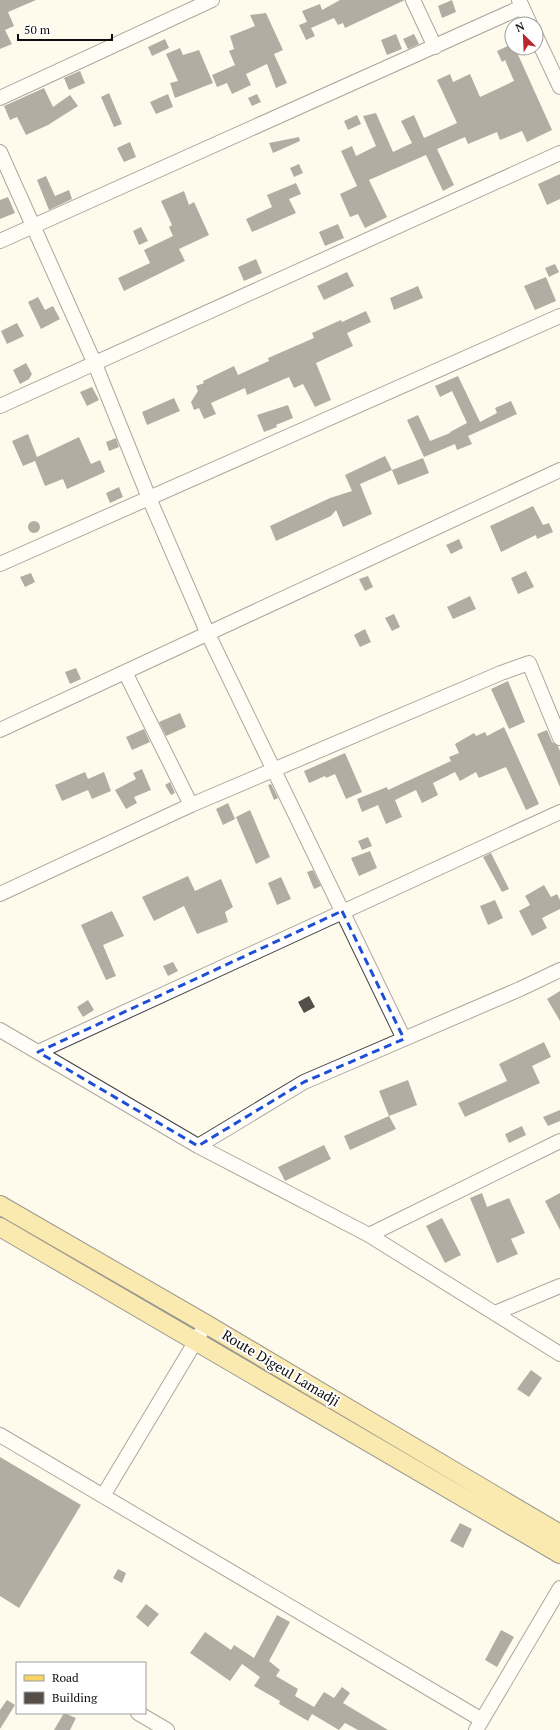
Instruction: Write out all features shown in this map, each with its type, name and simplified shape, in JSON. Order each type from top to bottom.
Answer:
[{"type":"main road","name":"Route Digeul Lamadji","points":[[0,1205],[206,1324],[560,1534]]},
{"type":"main road","name":"Route Digeul Lamadji","points":[[0,1226],[560,1554]]},
{"type":"street","points":[[0,98],[212,0]]},
{"type":"street","points":[[413,0],[435,47]]},
{"type":"street","points":[[0,241],[435,47],[520,4],[526,16]]},
{"type":"street","points":[[544,53],[560,86]]},
{"type":"street","points":[[0,152],[95,364],[149,498],[208,634],[404,1039]]},
{"type":"street","points":[[0,406],[560,152]]},
{"type":"street","points":[[0,564],[560,316]]},
{"type":"street","points":[[0,730],[560,470]]},
{"type":"street","points":[[0,894],[191,805],[501,673],[529,663],[560,738]]},
{"type":"street","points":[[125,672],[191,805]]},
{"type":"street","points":[[38,1052],[560,812]]},
{"type":"street","points":[[198,1146],[304,1082],[520,989],[560,970]]},
{"type":"street","points":[[0,1030],[198,1146],[369,1236],[560,1354]]},
{"type":"street","points":[[369,1236],[560,1142]]},
{"type":"street","points":[[495,1314],[560,1286]]},
{"type":"street","points":[[103,1496],[206,1324]]},
{"type":"street","points":[[0,1435],[479,1725],[560,1588]]},
{"type":"street","points":[[140,1714],[167,1730]]},
{"type":"highlighted area","points":[[342,911],[404,1039],[304,1082],[198,1146],[38,1052]]},
{"type":"building","points":[[0,0],[36,0],[8,12],[14,26],[5,30],[12,44],[0,49]]},
{"type":"building","points":[[340,0],[405,0],[345,28],[343,23],[338,25],[334,18],[311,28],[315,36],[306,40],[299,25],[307,22],[302,11],[320,4],[322,10]]},
{"type":"building","points":[[452,0],[456,12],[442,18],[438,6]]},
{"type":"building","points":[[266,13],[283,50],[274,54],[287,83],[276,88],[267,64],[246,74],[251,85],[232,94],[227,83],[217,87],[212,75],[235,65],[229,51],[234,49],[230,36],[255,26],[250,15]]},
{"type":"building","points":[[396,34],[402,49],[387,55],[381,40]]},
{"type":"building","points":[[414,34],[419,44],[408,49],[403,39]]},
{"type":"building","points":[[165,39],[169,48],[152,56],[148,47]]},
{"type":"building","points":[[180,48],[183,55],[199,50],[213,83],[175,98],[170,83],[178,81],[166,54]]},
{"type":"building","points":[[504,48],[504,56],[519,56],[552,130],[527,142],[522,131],[500,140],[497,132],[468,144],[465,137],[437,149],[454,185],[443,191],[426,155],[369,180],[387,217],[365,228],[358,214],[350,217],[340,194],[357,186],[341,151],[352,146],[356,156],[376,146],[363,116],[376,113],[393,152],[412,143],[401,121],[414,115],[424,138],[457,123],[437,80],[450,74],[453,82],[470,74],[480,97],[514,81],[505,60],[502,62],[497,51]]},
{"type":"building","points":[[80,71],[85,83],[69,90],[64,78]]},
{"type":"building","points":[[44,88],[53,107],[70,95],[78,106],[48,125],[26,135],[17,117],[10,120],[4,106]]},
{"type":"building","points":[[109,93],[122,124],[114,127],[101,97]]},
{"type":"building","points":[[168,94],[173,107],[156,114],[150,102]]},
{"type":"building","points":[[257,94],[261,102],[252,106],[248,98]]},
{"type":"building","points":[[357,115],[361,124],[348,130],[344,121]]},
{"type":"building","points":[[299,137],[300,141],[273,153],[269,143]]},
{"type":"building","points":[[130,142],[136,157],[124,162],[117,148]]},
{"type":"building","points":[[299,164],[303,173],[294,177],[290,168]]},
{"type":"building","points":[[560,174],[560,199],[547,205],[538,184]]},
{"type":"building","points":[[46,176],[55,196],[69,190],[72,199],[49,210],[37,180]]},
{"type":"building","points":[[296,183],[301,194],[289,199],[296,213],[252,232],[246,219],[272,207],[267,195]]},
{"type":"building","points":[[184,191],[189,205],[194,202],[209,235],[179,249],[185,261],[124,291],[118,278],[150,263],[144,250],[173,236],[169,227],[172,225],[161,201]]},
{"type":"building","points":[[8,197],[15,213],[0,219],[0,200]]},
{"type":"building","points":[[338,224],[344,238],[325,246],[319,232]]},
{"type":"building","points":[[141,227],[148,241],[139,245],[133,231]]},
{"type":"building","points":[[256,259],[262,273],[244,281],[238,267]]},
{"type":"building","points":[[555,264],[559,272],[549,277],[545,268]]},
{"type":"building","points":[[347,272],[354,286],[324,300],[317,286]]},
{"type":"building","points":[[546,277],[556,301],[535,310],[524,286]]},
{"type":"building","points":[[418,286],[423,298],[394,310],[390,298]]},
{"type":"building","points":[[38,297],[45,310],[53,306],[60,319],[41,329],[28,302]]},
{"type":"building","points":[[366,311],[371,322],[347,333],[353,346],[316,363],[331,400],[315,407],[303,384],[294,388],[289,377],[247,395],[245,388],[211,403],[216,414],[204,419],[199,408],[194,410],[191,402],[198,391],[196,386],[204,383],[203,381],[234,366],[238,375],[269,361],[268,358],[314,338],[312,333]]},
{"type":"building","points":[[17,323],[24,336],[7,344],[1,331]]},
{"type":"building","points":[[26,363],[32,374],[29,379],[20,384],[13,370]]},
{"type":"building","points":[[458,376],[480,422],[497,413],[495,408],[511,401],[517,414],[468,436],[472,444],[457,450],[455,444],[424,457],[407,420],[418,415],[430,441],[450,433],[467,423],[452,391],[440,397],[435,386]]},
{"type":"building","points":[[92,387],[99,400],[87,406],[80,392]]},
{"type":"building","points":[[174,398],[180,411],[147,425],[142,412]]},
{"type":"building","points":[[288,405],[293,418],[264,432],[257,415]]},
{"type":"building","points":[[28,434],[37,457],[79,437],[91,464],[100,460],[105,472],[67,489],[63,479],[45,486],[35,461],[23,466],[12,441]]},
{"type":"building","points":[[116,438],[119,447],[109,451],[106,442]]},
{"type":"building","points":[[385,456],[392,470],[360,484],[372,514],[343,527],[336,510],[331,516],[276,541],[270,526],[330,498],[352,491],[345,475]]},
{"type":"building","points":[[423,458],[429,473],[398,485],[392,470]]},
{"type":"building","points":[[119,487],[123,497],[110,503],[106,493]]},
{"type":"building","points":[[533,506],[543,525],[549,523],[553,532],[537,539],[536,535],[501,552],[490,526]]},
{"type":"building","points":[[32,521],[36,521],[40,527],[36,533],[32,533],[28,529],[28,525]]},
{"type":"building","points":[[459,539],[463,548],[451,554],[446,545]]},
{"type":"building","points":[[526,571],[534,587],[518,594],[511,578]]},
{"type":"building","points":[[31,573],[35,582],[25,587],[20,577]]},
{"type":"building","points":[[368,576],[373,587],[365,591],[359,579]]},
{"type":"building","points":[[470,596],[476,609],[453,619],[447,607]]},
{"type":"building","points":[[394,614],[400,627],[392,631],[385,618]]},
{"type":"building","points":[[365,629],[371,642],[360,647],[354,635]]},
{"type":"building","points":[[76,668],[81,679],[70,684],[65,672]]},
{"type":"building","points":[[508,681],[525,722],[509,729],[491,689]]},
{"type":"building","points":[[180,713],[186,727],[166,736],[159,722]]},
{"type":"building","points":[[504,727],[539,804],[526,810],[506,767],[479,778],[476,772],[460,781],[455,772],[433,783],[438,795],[422,803],[416,790],[395,800],[402,817],[386,824],[378,805],[362,812],[357,799],[387,787],[388,790],[451,761],[449,757],[459,753],[455,744],[474,733],[476,736],[485,732],[487,736]]},
{"type":"building","points":[[144,729],[150,742],[132,750],[126,737]]},
{"type":"building","points":[[547,730],[552,742],[558,746],[560,751],[560,787],[537,734]]},
{"type":"building","points":[[345,753],[362,792],[346,799],[335,774],[326,778],[325,776],[309,783],[304,771]]},
{"type":"building","points":[[142,769],[151,790],[134,797],[137,803],[126,809],[115,790],[136,779],[133,773]]},
{"type":"building","points":[[85,772],[88,779],[104,772],[111,791],[92,799],[88,790],[62,801],[55,785]]},
{"type":"building","points":[[170,782],[175,793],[171,795],[165,785]]},
{"type":"building","points":[[271,784],[278,798],[274,800],[268,785]]},
{"type":"building","points":[[228,803],[235,819],[223,825],[216,809]]},
{"type":"building","points":[[250,810],[270,857],[256,864],[236,817]]},
{"type":"building","points":[[368,837],[372,846],[362,850],[358,841]]},
{"type":"building","points":[[370,851],[377,868],[359,876],[351,858]]},
{"type":"building","points":[[491,853],[509,889],[502,892],[483,857]]},
{"type":"building","points":[[313,870],[321,886],[314,889],[307,872]]},
{"type":"building","points":[[188,876],[195,891],[221,879],[233,907],[225,912],[228,922],[197,934],[184,906],[154,921],[142,897]]},
{"type":"building","points":[[281,877],[291,899],[277,905],[268,883]]},
{"type":"building","points":[[544,885],[551,897],[557,894],[560,900],[560,909],[542,918],[547,928],[532,936],[519,911],[530,905],[525,896]]},
{"type":"building","points":[[495,900],[503,918],[488,925],[480,906]]},
{"type":"building","points":[[112,911],[124,936],[103,945],[116,976],[106,980],[81,925]]},
{"type":"building","points":[[173,962],[178,971],[168,976],[163,966]]},
{"type":"building","points":[[560,991],[560,1021],[547,999]]},
{"type":"building","points":[[309,996],[315,1007],[304,1013],[298,1002]]},
{"type":"building","points":[[88,1000],[94,1010],[83,1017],[77,1007]]},
{"type":"building","points":[[544,1042],[551,1057],[532,1066],[540,1083],[465,1117],[458,1103],[507,1081],[499,1064]]},
{"type":"building","points":[[408,1080],[417,1105],[389,1116],[379,1091]]},
{"type":"building","points":[[560,1110],[560,1121],[548,1126],[543,1117]]},
{"type":"building","points":[[389,1116],[396,1129],[350,1150],[344,1136]]},
{"type":"building","points":[[522,1126],[526,1135],[509,1143],[505,1134]]},
{"type":"building","points":[[324,1145],[331,1159],[285,1181],[278,1167]]},
{"type":"building","points":[[482,1193],[487,1207],[509,1198],[525,1233],[511,1239],[518,1254],[497,1263],[470,1198]]},
{"type":"building","points":[[560,1193],[560,1230],[545,1201]]},
{"type":"building","points":[[442,1218],[461,1255],[445,1263],[426,1226]]},
{"type":"building","points":[[531,1370],[542,1378],[529,1397],[517,1389]]},
{"type":"building","points":[[0,1457],[81,1505],[19,1608],[0,1596]]},
{"type":"building","points":[[460,1523],[472,1529],[463,1548],[450,1541]]},
{"type":"building","points":[[118,1569],[126,1573],[122,1583],[113,1578]]},
{"type":"building","points":[[146,1604],[159,1614],[148,1627],[136,1617]]},
{"type":"building","points":[[277,1615],[290,1622],[269,1661],[280,1670],[276,1676],[298,1689],[295,1696],[314,1707],[324,1692],[334,1698],[342,1687],[350,1693],[343,1703],[388,1730],[358,1730],[345,1723],[339,1730],[312,1714],[308,1721],[279,1704],[280,1701],[254,1686],[260,1677],[242,1664],[230,1681],[190,1653],[205,1632],[231,1650],[234,1645],[254,1658]]},
{"type":"building","points":[[501,1630],[514,1637],[497,1667],[485,1660]]},
{"type":"building","points":[[7,1700],[15,1705],[0,1729],[0,1710]]},
{"type":"building","points":[[63,1714],[76,1718],[70,1730],[54,1730]]}]
